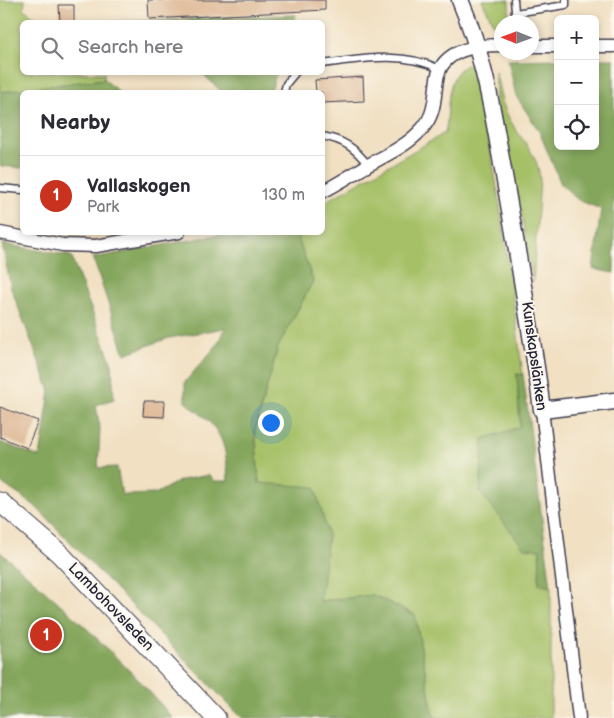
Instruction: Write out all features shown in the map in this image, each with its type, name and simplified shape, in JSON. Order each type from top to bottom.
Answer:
[{"type":"main road","name":"Lambohovsleden","points":[[0,502],[59,553],[216,718]]},
{"type":"street","name":"Kunskapslänken","points":[[460,0],[478,46],[521,273],[542,410],[579,718]]},
{"type":"street","points":[[325,190],[411,139],[429,121],[434,109],[440,69],[446,60],[453,55],[478,46],[494,45]]},
{"type":"street","points":[[539,46],[554,46]]},
{"type":"street","points":[[599,46],[614,46]]},
{"type":"street","points":[[0,233],[63,245],[96,246],[161,235]]},
{"type":"street","points":[[542,410],[614,401]]},
{"type":"lane","points":[[514,0],[515,13],[566,5],[566,0]]},
{"type":"lane","points":[[325,64],[391,57],[422,60],[440,69]]},
{"type":"lane","points":[[284,90],[286,84],[294,75]]},
{"type":"lane","points":[[325,136],[337,138],[348,144],[368,166]]},
{"type":"lane","points":[[0,188],[20,190]]},
{"type":"green space","points":[[0,0],[25,0],[24,9],[39,20],[20,20],[20,75],[104,75],[104,79],[0,92]]},
{"type":"green space","points":[[482,0],[509,0],[509,15],[494,15],[494,25]]},
{"type":"green space","points":[[296,15],[294,20],[160,20]]},
{"type":"green space","points":[[554,59],[554,150],[599,150],[599,59],[614,59],[614,273],[593,269],[601,209],[578,200],[561,184],[539,131],[516,96],[508,60]]},
{"type":"green space","points":[[471,63],[489,140],[508,257],[523,375],[517,374],[520,428],[540,549],[539,584],[551,587],[551,718],[438,718],[433,715],[415,615],[373,595],[319,601],[328,535],[259,483],[255,430],[278,347],[313,281],[297,235],[325,235],[325,202],[445,133],[449,92],[456,75],[462,68]]},
{"type":"green space","points":[[495,71],[506,111],[536,161],[539,170],[540,180],[533,282],[521,211],[512,189],[496,102]]},
{"type":"green space","points":[[204,75],[275,75],[270,90],[220,90]]},
{"type":"green space","points":[[104,79],[117,90],[20,90],[20,168],[0,166],[0,92]]},
{"type":"green space","points":[[217,235],[297,235],[313,281],[278,347],[255,430],[259,483],[315,487],[328,535],[320,601],[373,595],[415,615],[433,715],[438,718],[242,718],[34,505],[0,482],[0,442],[40,457],[50,391],[11,288],[2,244],[71,256],[112,364],[114,399],[96,405],[100,429],[98,468],[117,467],[122,495],[155,494],[181,480],[209,475],[215,481],[228,481],[225,454],[219,435],[206,419],[185,402],[185,382],[217,345],[225,328],[169,338],[125,354],[93,258]]},
{"type":"green space","points":[[517,374],[523,375],[551,587],[539,584],[540,549],[524,548],[480,492],[483,439],[520,427]]},
{"type":"green space","points":[[0,552],[90,632],[133,674],[173,718],[0,718]]},
{"type":"building","points":[[148,0],[325,0],[325,10],[149,19]]},
{"type":"building","points":[[59,5],[74,5],[74,20],[60,20]]},
{"type":"building","points":[[363,77],[364,101],[325,103],[325,90],[316,90],[315,80]]},
{"type":"building","points":[[144,401],[165,401],[164,417],[143,416]]},
{"type":"building","points":[[0,407],[38,421],[27,448],[0,437]]},
{"type":"place","name":"Vallaskogen","points":[[46,635]]}]
